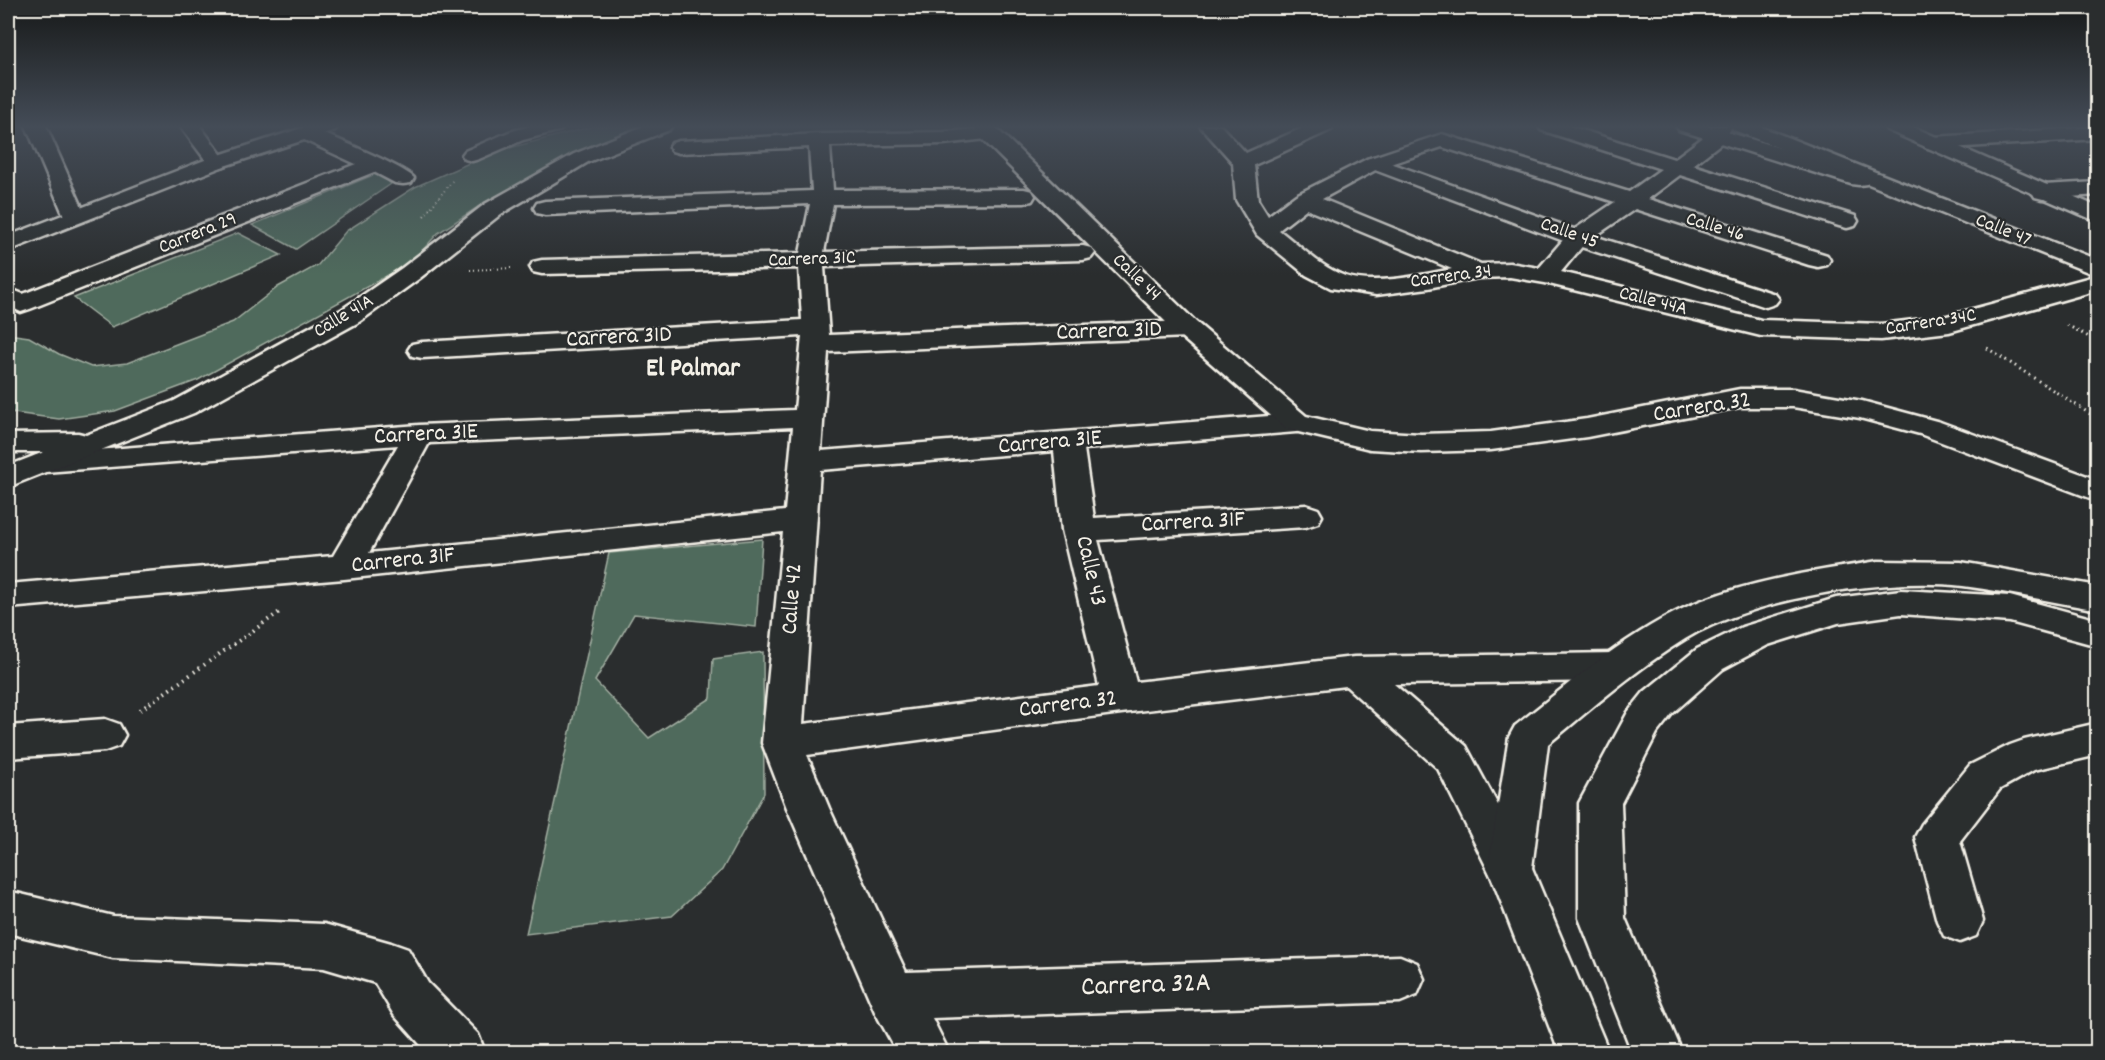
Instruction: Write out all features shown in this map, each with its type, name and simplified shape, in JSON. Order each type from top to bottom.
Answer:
[{"type":"street","points":[[57,175],[75,216]]},
{"type":"street","points":[[8,244],[182,175]]},
{"type":"street","name":"Carrera 29","points":[[14,300],[345,175]]},
{"type":"street","points":[[398,175],[403,178]]},
{"type":"street","name":"Calle 41A","points":[[10,478],[184,407],[350,316],[411,273],[493,209],[551,175]]},
{"type":"street","name":"Calle 42","points":[[821,175],[823,197],[811,260],[815,336],[782,743],[808,808],[892,996],[924,1053]]},
{"type":"street","name":"Calle 44","points":[[1032,175],[1188,329],[1296,423]]},
{"type":"street","points":[[1244,175],[1247,200],[1265,230],[1305,200],[1351,175]]},
{"type":"street","name":"Calle 45","points":[[1408,175],[1577,238],[1766,299]]},
{"type":"street","name":"Calle 46","points":[[1550,175],[1818,260]]},
{"type":"street","points":[[1545,276],[1577,238],[1666,175]]},
{"type":"street","points":[[1700,175],[1847,221]]},
{"type":"street","points":[[1849,175],[1859,179]]},
{"type":"street","name":"Calle 47","points":[[1863,175],[2097,270]]},
{"type":"street","points":[[2006,175],[2097,215]]},
{"type":"street","points":[[2043,192],[2097,188]]},
{"type":"street","points":[[545,208],[823,197],[1024,196]]},
{"type":"street","points":[[1305,200],[1478,271]]},
{"type":"street","name":"Carrera 34","points":[[1265,230],[1315,270],[1340,283],[1376,287],[1428,281],[1478,271],[1510,270],[1545,276]]},
{"type":"street","name":"Carrera 31C","points":[[542,267],[1083,253]]},
{"type":"street","name":"Calle 44A","points":[[1545,276],[1761,328]]},
{"type":"street","name":"Carrera 34C","points":[[1761,328],[1881,332],[1949,324],[2097,282]]},
{"type":"street","name":"Carrera 31D","points":[[422,350],[815,336],[1188,329]]},
{"type":"street","name":"Carrera 32","points":[[1296,423],[1370,440],[1421,443],[1491,441],[1587,428],[1740,398],[1793,398],[1862,410],[1930,428],[2097,491]]},
{"type":"street","name":"Carrera 31E","points":[[45,463],[419,435],[807,418]]},
{"type":"street","name":"Carrera 31E","points":[[804,462],[1296,423]]},
{"type":"street","points":[[344,567],[419,435]]},
{"type":"street","points":[[8,444],[98,442]]},
{"type":"street","name":"Calle 43","points":[[1068,442],[1079,530],[1121,698]]},
{"type":"street","name":"Carrera 31F","points":[[1079,530],[1306,516]]},
{"type":"street","name":"Carrera 31F","points":[[8,596],[344,567],[799,520]]},
{"type":"street","points":[[1510,868],[1529,737],[1617,667],[1673,629],[1713,609],[1770,592],[1878,573],[1961,574],[2097,598]]},
{"type":"street","points":[[1657,1053],[1602,918],[1600,804],[1642,723],[1658,703],[1710,659],[1755,636],[1836,610],[1901,602],[2010,609],[2097,633]]},
{"type":"street","name":"Carrera 32","points":[[782,743],[1121,698],[1354,671],[1617,667]]},
{"type":"street","points":[[1354,671],[1452,758],[1510,868],[1584,1053]]},
{"type":"street","points":[[8,742],[105,735]]},
{"type":"street","points":[[1960,921],[1937,837],[1985,777],[2024,756],[2097,739]]},
{"type":"street","points":[[8,912],[113,937],[324,946],[392,965],[411,999],[460,1053]]},
{"type":"street","name":"Carrera 32A","points":[[892,996],[1400,979]]},
{"type":"path","points":[[411,273],[542,267]]},
{"type":"path","points":[[1949,324],[2097,419]]},
{"type":"path","points":[[105,735],[287,607]]},
{"type":"green space","points":[[372,175],[381,175],[391,184],[296,249],[252,225]]},
{"type":"green space","points":[[441,175],[540,175],[481,205],[438,233],[412,262],[198,380],[115,411],[59,419],[14,413],[8,407],[8,334],[29,337],[59,354],[91,367],[127,363],[233,322],[278,287],[318,265],[346,231],[415,187]]},
{"type":"green space","points":[[238,233],[281,255],[112,327],[74,298]]},
{"type":"green space","points":[[762,539],[756,627],[634,614],[595,681],[649,738],[711,698],[713,659],[763,652],[764,793],[722,870],[672,916],[526,934],[609,553]]},
{"type":"district","name":"El Palmar","points":[[693,369]]}]
